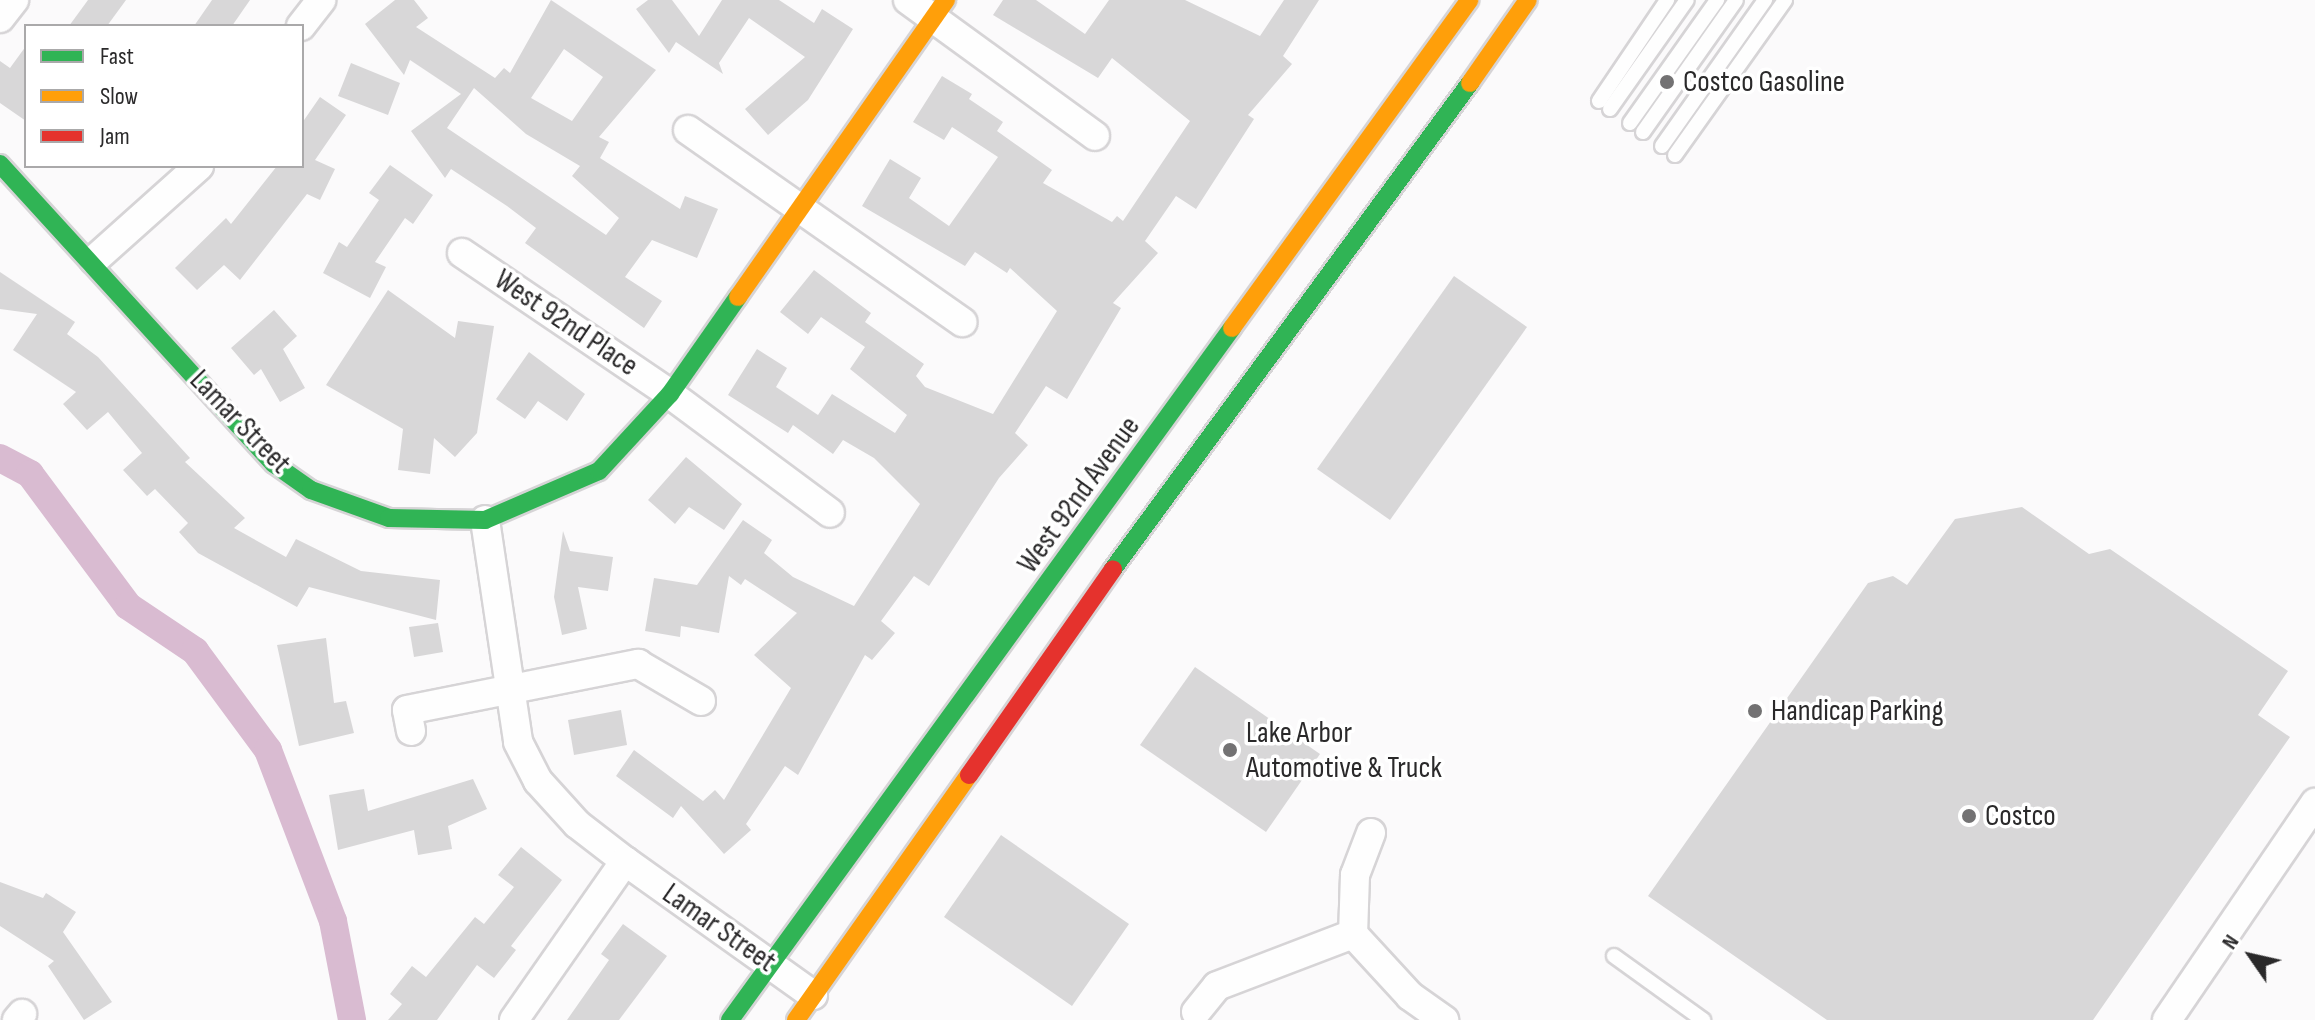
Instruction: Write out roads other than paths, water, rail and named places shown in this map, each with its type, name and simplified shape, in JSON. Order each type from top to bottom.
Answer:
[{"type":"main road","name":"West 92nd Avenue","points":[[730,1020],[769,963],[1430,77],[1469,0]]},
{"type":"main road","points":[[796,1020],[1138,534],[1461,98],[1528,0]]},
{"type":"main road","name":"West 92nd Place","points":[[485,520],[599,471],[670,394],[940,9]]},
{"type":"main road","name":"Lamar Street","points":[[0,164],[94,260],[244,434],[311,490],[389,518],[485,520]]},
{"type":"street","points":[[0,18],[14,0]]},
{"type":"street","points":[[303,24],[321,0]]},
{"type":"street","points":[[908,0],[940,9],[1095,136]]},
{"type":"street","points":[[688,130],[962,322]]},
{"type":"street","points":[[94,260],[197,168]]},
{"type":"street","name":"West 92nd Place","points":[[462,253],[670,394],[830,513]]},
{"type":"street","name":"Lamar Street","points":[[485,520],[518,742],[538,781],[577,824],[813,995]]},
{"type":"street","points":[[411,731],[407,710],[638,664],[701,701]]},
{"type":"street","points":[[2167,1020],[2315,803]]},
{"type":"street","points":[[1371,833],[1355,875],[1353,934],[1410,996],[1444,1020]]},
{"type":"street","points":[[514,1020],[625,861]]},
{"type":"street","points":[[1196,1012],[1217,986],[1353,934]]},
{"type":"lane","points":[[1667,0],[1604,105],[1687,0]]},
{"type":"lane","points":[[1717,0],[1636,128],[1736,0]]},
{"type":"lane","points":[[1662,146],[1765,0]]},
{"type":"lane","points":[[1675,155],[1785,0]]},
{"type":"lane","points":[[1430,77],[1461,98]]},
{"type":"lane","points":[[1614,956],[1703,1020]]},
{"type":"waterway","points":[[0,458],[30,474],[128,606],[195,651],[268,750],[333,921],[352,1020]]},
{"type":"place","name":"Costco Gasoline","points":[[1667,82]]},
{"type":"place","name":"Handicap Parking","points":[[1755,711]]},
{"type":"place","name":"Lake Arbor Automotive & Truck","points":[[1230,750]]},
{"type":"place","name":"Costco","points":[[1969,816]]}]
